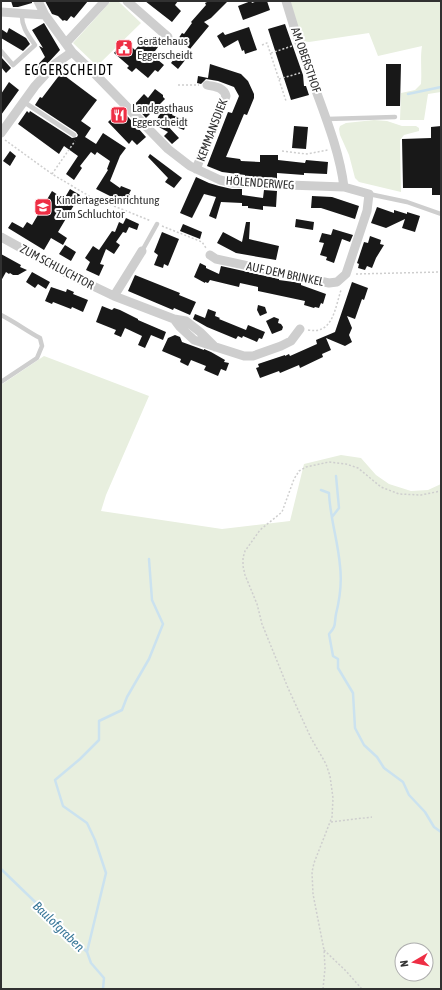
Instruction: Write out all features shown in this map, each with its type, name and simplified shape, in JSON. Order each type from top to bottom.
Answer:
[{"type":"street","name":"HÖLENDERWEG","points":[[38,1],[45,15],[72,52],[168,149],[190,166],[220,180],[233,183],[344,187],[369,194]]},
{"type":"street","points":[[66,43],[104,1]]},
{"type":"street","points":[[127,1],[168,37]]},
{"type":"street","name":"AM OBERSTHOF","points":[[286,1],[308,70],[327,119],[342,168],[344,187]]},
{"type":"street","points":[[1,12],[45,15]]},
{"type":"street","points":[[1,133],[35,86],[55,64],[72,52]]},
{"type":"street","name":"KEMMANSDIEK","points":[[196,169],[226,96],[226,93],[221,88],[207,85]]},
{"type":"street","points":[[346,274],[367,211],[369,194]]},
{"type":"street","name":"ZUM SCHLUCHTOR","points":[[1,237],[70,275],[114,296],[174,319],[186,321],[215,347],[228,352],[244,356],[253,356],[281,346],[290,341],[300,328]]},
{"type":"street","points":[[114,296],[142,251]]},
{"type":"street","name":"AUF DEM BRINKEL","points":[[210,255],[216,259],[329,283],[337,282],[346,274]]},
{"type":"lane","points":[[1,51],[12,64],[35,45],[21,21],[22,14]]},
{"type":"lane","points":[[24,102],[76,136]]},
{"type":"lane","points":[[327,119],[395,117]]},
{"type":"lane","name":"HÖLENDERWEG","points":[[369,194],[407,202],[441,214]]},
{"type":"lane","points":[[142,251],[157,224]]},
{"type":"lane","points":[[1,315],[40,338],[42,346],[37,358],[1,382]]},
{"type":"path","points":[[262,45],[267,43],[286,101]]},
{"type":"path","points":[[271,53],[300,44]]},
{"type":"path","points":[[279,79],[308,70]]},
{"type":"path","name":"KEMMANSDIEK","points":[[178,85],[207,85]]},
{"type":"path","points":[[52,174],[76,136]]},
{"type":"path","points":[[1,137],[52,174],[89,196],[202,242],[210,255]]},
{"type":"path","points":[[282,151],[306,154],[336,148]]},
{"type":"path","points":[[300,328],[316,332],[328,325],[346,274],[441,272]]},
{"type":"path","points":[[323,989],[325,968],[324,950],[313,894],[312,872],[314,862],[331,822],[333,798],[330,776],[326,764],[310,738],[262,624],[257,604],[245,576],[243,566],[245,551],[260,530],[282,512],[294,479],[299,471],[306,467],[329,462],[346,464],[358,468],[381,487],[399,494],[420,495],[441,490]]},
{"type":"path","points":[[331,822],[372,817]]},
{"type":"path","points":[[324,950],[362,989]]},
{"type":"green space","points":[[111,1],[118,1],[141,23],[97,66],[73,43]]},
{"type":"green space","points":[[289,1],[441,1],[441,92],[428,94],[424,120],[400,120],[401,93],[415,90],[421,84],[422,46],[378,56],[369,33],[309,42],[302,41]]},
{"type":"green space","points":[[374,120],[387,121],[402,126],[416,126],[419,128],[419,131],[404,135],[400,140],[401,192],[359,182],[355,178],[349,155],[340,135],[339,129],[340,126],[346,123]]},
{"type":"green space","points":[[44,356],[149,396],[106,495],[101,511],[222,529],[290,521],[304,464],[341,455],[361,458],[376,475],[389,484],[411,491],[428,490],[441,484],[441,989],[1,989],[1,385]]},
{"type":"building","points":[[11,1],[32,1],[32,3],[13,7]]},
{"type":"building","points":[[45,1],[88,1],[74,18],[71,16],[67,21],[63,21],[58,16],[52,14]]},
{"type":"building","points":[[145,1],[178,1],[175,5],[181,11],[172,22]]},
{"type":"building","points":[[209,1],[228,1],[211,18],[204,22],[209,26],[190,49],[178,39],[182,33],[184,34],[192,23],[191,22],[206,5],[205,3]]},
{"type":"building","points":[[251,1],[252,3],[257,1],[267,1],[270,10],[243,20],[238,6]]},
{"type":"building","points":[[44,23],[60,50],[35,77],[31,72],[45,57],[39,46],[43,48],[32,30]]},
{"type":"building","points":[[285,24],[303,75],[304,86],[306,86],[309,95],[291,100],[268,29]]},
{"type":"building","points":[[249,27],[257,50],[245,54],[244,50],[242,51],[238,40],[224,48],[217,36],[223,32],[225,35]]},
{"type":"building","points":[[9,28],[26,38],[30,44],[23,51],[1,38],[1,29],[7,33]]},
{"type":"building","points":[[146,37],[158,47],[152,55],[164,65],[158,72],[155,70],[148,78],[136,68],[132,72],[127,68],[129,66],[114,53],[124,40],[135,50]]},
{"type":"building","points":[[177,55],[178,57],[181,55],[186,59],[178,69],[171,63]]},
{"type":"building","points":[[1,57],[11,68],[6,73],[1,67]]},
{"type":"building","points":[[210,64],[241,74],[248,81],[254,94],[254,98],[247,115],[244,114],[226,157],[240,159],[241,161],[260,162],[260,155],[278,155],[278,160],[305,163],[306,160],[328,162],[327,174],[304,173],[304,175],[277,173],[277,179],[245,177],[245,175],[222,172],[207,166],[228,112],[232,113],[239,96],[234,87],[218,81],[206,79],[201,84],[197,83],[198,76],[208,78]]},
{"type":"building","points":[[386,64],[401,64],[400,106],[386,106]]},
{"type":"building","points":[[61,73],[97,100],[81,121],[91,128],[85,137],[96,144],[103,133],[126,148],[120,156],[110,181],[120,188],[121,186],[131,190],[124,203],[96,189],[108,170],[110,161],[97,152],[95,155],[91,152],[80,166],[82,168],[74,180],[66,174],[78,156],[64,146],[59,154],[18,124],[27,111],[29,113],[30,111],[72,138],[77,137],[78,135],[76,132],[35,105]]},
{"type":"building","points":[[9,82],[19,90],[1,115],[1,94]]},
{"type":"building","points":[[155,89],[163,95],[165,99],[146,118],[134,105],[144,94],[148,98]]},
{"type":"building","points":[[162,107],[173,113],[172,115],[187,121],[184,130],[165,123],[179,138],[172,144],[164,136],[168,132],[155,125]]},
{"type":"building","points":[[121,109],[146,137],[137,145],[132,140],[129,144],[108,122]]},
{"type":"building","points":[[294,126],[308,127],[306,149],[292,148]]},
{"type":"building","points":[[441,126],[441,195],[432,195],[432,188],[403,188],[402,139],[431,138],[431,127]]},
{"type":"building","points":[[10,151],[16,156],[10,166],[3,161]]},
{"type":"building","points":[[150,154],[182,178],[174,188],[165,182],[168,178],[148,157]]},
{"type":"building","points":[[196,177],[219,186],[232,189],[242,189],[242,195],[263,198],[264,190],[277,191],[276,207],[263,206],[263,210],[242,206],[242,203],[221,202],[216,219],[209,216],[216,197],[204,194],[192,218],[180,213]]},
{"type":"building","points":[[70,189],[80,195],[58,232],[67,238],[63,245],[51,238],[44,250],[8,228],[12,222],[23,228],[27,222],[32,225],[52,191],[64,199]]},
{"type":"building","points":[[312,196],[332,197],[359,206],[355,219],[321,208],[311,208]]},
{"type":"building","points":[[377,207],[394,213],[394,210],[420,216],[415,232],[402,228],[405,219],[386,228],[371,223]]},
{"type":"building","points":[[126,218],[139,224],[137,230],[129,227],[126,233],[123,232],[116,242],[120,245],[114,254],[106,249],[100,264],[104,265],[99,276],[86,270],[90,262],[85,258],[93,246],[99,250],[112,231],[115,232],[119,222],[123,224]]},
{"type":"building","points":[[296,219],[314,222],[313,230],[295,227]]},
{"type":"building","points":[[246,222],[250,222],[249,239],[279,246],[276,260],[236,253],[217,243],[223,232],[242,242]]},
{"type":"building","points":[[183,224],[202,232],[200,239],[180,231]]},
{"type":"building","points":[[333,229],[353,235],[350,242],[342,239],[334,263],[326,260],[327,257],[320,255],[324,243],[319,242],[322,233],[331,235]]},
{"type":"building","points":[[162,232],[179,239],[168,266],[164,264],[163,268],[154,265],[158,255],[154,252]]},
{"type":"building","points":[[370,236],[381,240],[380,244],[384,245],[372,268],[367,266],[365,270],[358,268],[359,264],[357,263],[364,242],[368,243]]},
{"type":"building","points":[[65,245],[76,252],[71,261],[59,254]]},
{"type":"building","points":[[1,254],[27,270],[18,275],[9,274],[6,272],[1,281]]},
{"type":"building","points":[[200,263],[206,266],[206,268],[219,274],[221,266],[279,280],[301,283],[301,285],[326,294],[323,304],[321,303],[319,308],[314,308],[304,305],[305,301],[258,291],[258,287],[240,283],[239,287],[210,280],[208,283],[205,283],[194,277]]},
{"type":"building","points":[[32,272],[50,282],[46,289],[38,284],[35,288],[26,282]]},
{"type":"building","points":[[135,275],[180,293],[179,295],[196,302],[190,315],[174,308],[173,310],[128,291]]},
{"type":"building","points":[[352,282],[368,288],[364,300],[362,299],[355,319],[347,316],[352,328],[349,335],[352,342],[345,346],[326,338],[331,350],[322,354],[323,357],[300,368],[299,365],[280,373],[279,371],[260,378],[256,368],[259,367],[258,364],[289,354],[290,356],[317,344],[316,340],[335,332]]},
{"type":"building","points":[[51,287],[66,292],[67,289],[74,292],[73,294],[88,300],[83,312],[72,307],[71,309],[53,302],[52,304],[45,301]]},
{"type":"building","points":[[258,305],[265,307],[267,313],[260,316],[257,310]]},
{"type":"building","points":[[102,306],[112,310],[114,308],[120,310],[138,320],[166,332],[163,340],[151,335],[145,348],[138,345],[142,336],[125,328],[121,337],[114,334],[116,330],[96,322]]},
{"type":"building","points":[[208,309],[216,312],[215,316],[220,318],[219,319],[246,330],[248,325],[265,332],[262,339],[259,338],[257,342],[243,336],[242,338],[238,336],[236,339],[207,327],[193,319],[195,314],[205,318]]},
{"type":"building","points":[[274,317],[279,319],[278,323],[283,327],[282,330],[272,334],[266,321]]},
{"type":"building","points":[[175,335],[180,337],[182,342],[204,349],[225,360],[224,362],[229,363],[226,371],[221,369],[218,376],[204,370],[206,366],[191,360],[188,366],[180,362],[181,359],[162,351],[168,338]]},
{"type":"waterway","points":[[408,94],[441,87]]},
{"type":"waterway","points":[[332,517],[339,508],[336,476]]},
{"type":"waterway","points":[[321,490],[329,493],[341,572],[339,602],[335,617],[335,624],[329,634],[333,656],[338,659],[338,668],[353,693],[355,728],[364,745],[377,757],[384,768],[403,782],[409,795],[425,812],[434,827],[441,832]]},
{"type":"waterway","points":[[87,952],[106,873],[95,840],[87,823],[63,806],[55,780],[80,759],[99,740],[99,721],[122,710],[127,697],[149,659],[163,624],[152,600],[149,559]]},
{"type":"waterway","name":"Baulofgraben","points":[[1,869],[87,952],[91,963],[104,978],[103,989]]},
{"type":"place","name":"Gerätehaus Eggerscheidt","points":[[124,48]]},
{"type":"place","name":"Landgasthaus Eggerscheidt","points":[[119,115]]},
{"type":"place","name":"Kindertageseinrichtung Zum Schluchtor","points":[[43,207]]},
{"type":"district","name":"EGGERSCHEIDT","points":[[69,70]]}]
